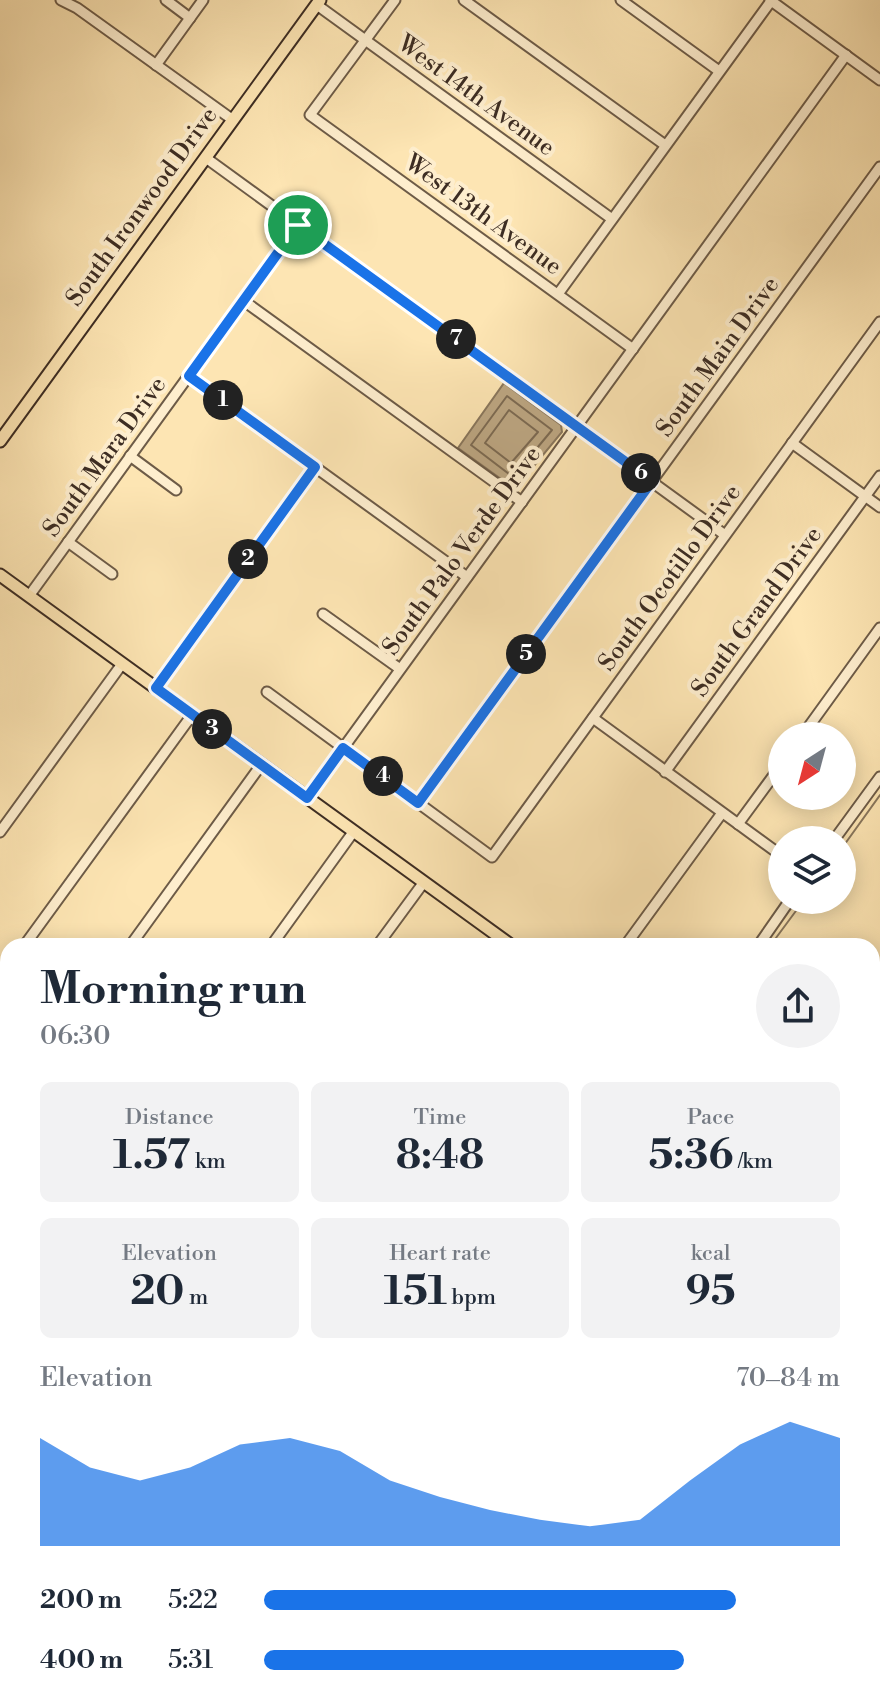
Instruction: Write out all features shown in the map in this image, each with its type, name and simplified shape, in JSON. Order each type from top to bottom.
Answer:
[{"type":"main road","name":"South Ironwood Drive","points":[[0,441],[318,2]]},
{"type":"main road","points":[[0,575],[501,938]]},
{"type":"street","points":[[61,0],[233,120]]},
{"type":"street","points":[[166,0],[190,18]]},
{"type":"street","points":[[156,65],[203,0]]},
{"type":"street","points":[[365,40],[395,0]]},
{"type":"street","points":[[464,0],[665,145]]},
{"type":"street","points":[[621,0],[719,71]]},
{"type":"street","points":[[558,294],[770,0],[880,80]]},
{"type":"street","name":"West 14th Avenue","points":[[318,2],[365,40],[612,219]]},
{"type":"street","name":"West 13th Avenue","points":[[365,40],[310,115],[633,349]]},
{"type":"street","name":"South Palo Verde Drive","points":[[307,798],[846,55]]},
{"type":"street","points":[[206,158],[725,535]]},
{"type":"street","name":"South Main Drive","points":[[418,803],[880,167]]},
{"type":"street","name":"South Mara Drive","points":[[29,596],[298,225]]},
{"type":"street","points":[[244,301],[522,502]]},
{"type":"street","name":"South Ocotillo Drive","points":[[418,803],[492,857],[880,322]]},
{"type":"street","points":[[189,376],[467,577]]},
{"type":"street","points":[[792,443],[880,507]]},
{"type":"street","points":[[130,456],[176,490]]},
{"type":"street","points":[[156,688],[315,467]]},
{"type":"street","name":"South Grand Drive","points":[[665,772],[880,476]]},
{"type":"street","points":[[68,542],[112,574]]},
{"type":"street","points":[[323,614],[400,669]]},
{"type":"street","points":[[812,722],[880,628]]},
{"type":"street","points":[[0,832],[122,664]]},
{"type":"street","points":[[267,692],[418,803]]},
{"type":"street","points":[[30,938],[192,715]]},
{"type":"street","points":[[593,718],[768,846]]},
{"type":"street","points":[[136,938],[261,765]]},
{"type":"street","points":[[844,826],[880,777]]},
{"type":"street","points":[[738,824],[768,783]]},
{"type":"street","points":[[631,938],[722,813]]},
{"type":"street","points":[[277,938],[354,831]]},
{"type":"street","points":[[383,938],[424,882]]},
{"type":"street","points":[[764,938],[780,914]]},
{"type":"water","points":[[504,383],[561,425],[562,432],[515,489],[458,448]]},
{"type":"waterway","points":[[856,828],[880,795]]},
{"type":"waterway","points":[[776,938],[794,914]]},
{"type":"route","points":[[298,225],[652,481],[418,803],[343,748],[307,798],[156,688],[315,467],[189,376],[298,225]]}]
